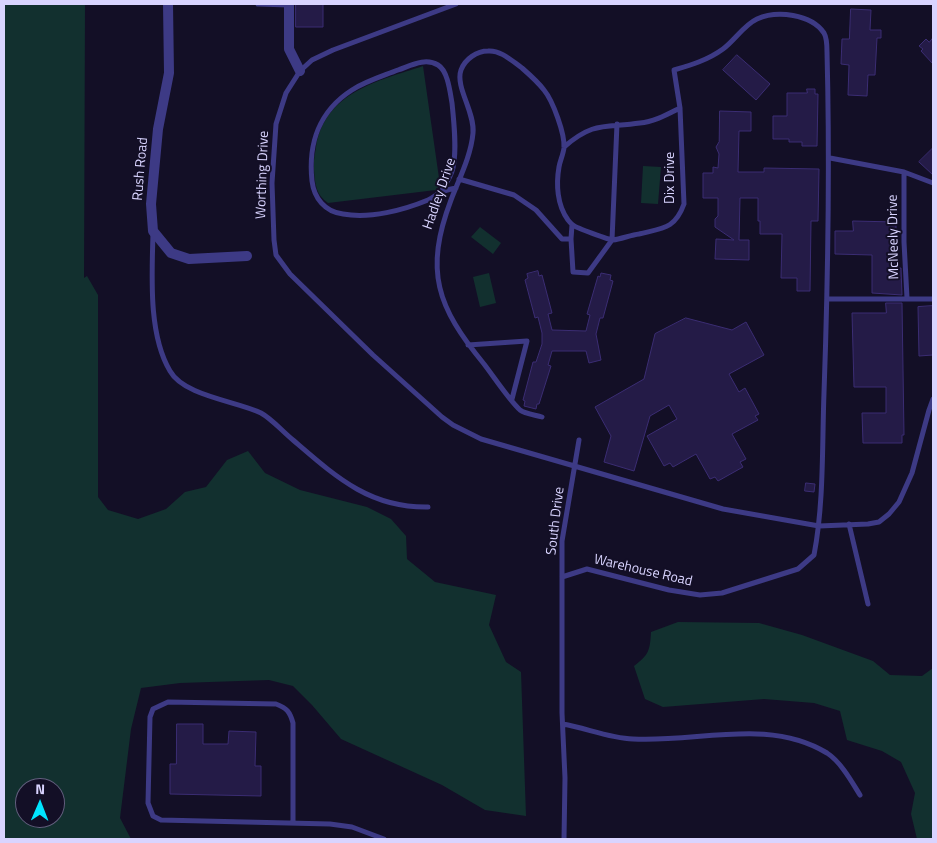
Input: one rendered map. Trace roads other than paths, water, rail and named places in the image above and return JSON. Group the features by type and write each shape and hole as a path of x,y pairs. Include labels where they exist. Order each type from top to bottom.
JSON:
{"street":[{"name":"Rush Road","path":"153,231 151,204 158,129 169,73 168,4"},
{"path":"289,4 289,49 300,71"},
{"path":"153,231 171,253 188,259 247,256"}],"lane":[{"path":"258,4 289,4"},
{"path":"300,71 312,60 333,50 456,4"},
{"name":"Dix Drive","path":"612,240 672,225 680,215 684,204 680,108 674,70 697,64 722,50 749,24 759,18 778,15 800,17 814,23 825,35 830,158"},
{"name":"Hadley Drive","path":"542,417 521,411 468,345 448,311 439,289 437,265 439,238 470,151 473,132 473,120 459,82 460,71 466,62 473,55 485,51 494,51 508,57 528,73 545,92 560,123 564,147"},
{"path":"441,192 450,176 454,157 450,93 444,73 439,66 430,62 420,62 372,80 352,90 336,102 314,136 310,164 313,188 318,201 329,210 343,214 369,214 401,209 430,199 441,192 456,188"},
{"name":"Worthing Drive","path":"300,71 286,93 276,124 272,184 276,255 290,274 374,356 442,417 481,439 575,467"},
{"path":"612,240 572,225 561,208 557,188 559,167 564,147 577,136 598,127 642,123 680,108"},
{"path":"572,225 573,272 588,273 612,240 617,124"},
{"path":"819,526 828,299 830,158 904,172 933,183"},
{"name":"McNeely Drive","path":"828,299 907,298 904,242 904,172"},
{"path":"459,179 514,194 536,210 562,239 571,239"},
{"path":"153,231 154,324 170,372 179,381 192,389 262,414 334,476 357,490 378,499 409,507 428,507"},
{"path":"907,298 933,299"},
{"path":"468,345 527,341 512,399"},
{"path":"575,467 723,509 819,526 879,522 900,502 912,473 933,399"},
{"name":"South Drive","path":"564,839 562,542 579,440"},
{"path":"849,524 868,604"},
{"name":"Warehouse Road","path":"562,578 587,569 700,596 722,593 798,569 814,555 819,526"},
{"path":"293,822 293,723 291,713 284,707 276,704 168,702 153,709 150,717 148,803 153,816 161,820 330,824 352,827 384,839"},
{"path":"562,724 632,739 741,733 778,736 802,742 828,754 849,776 860,795"}]}
